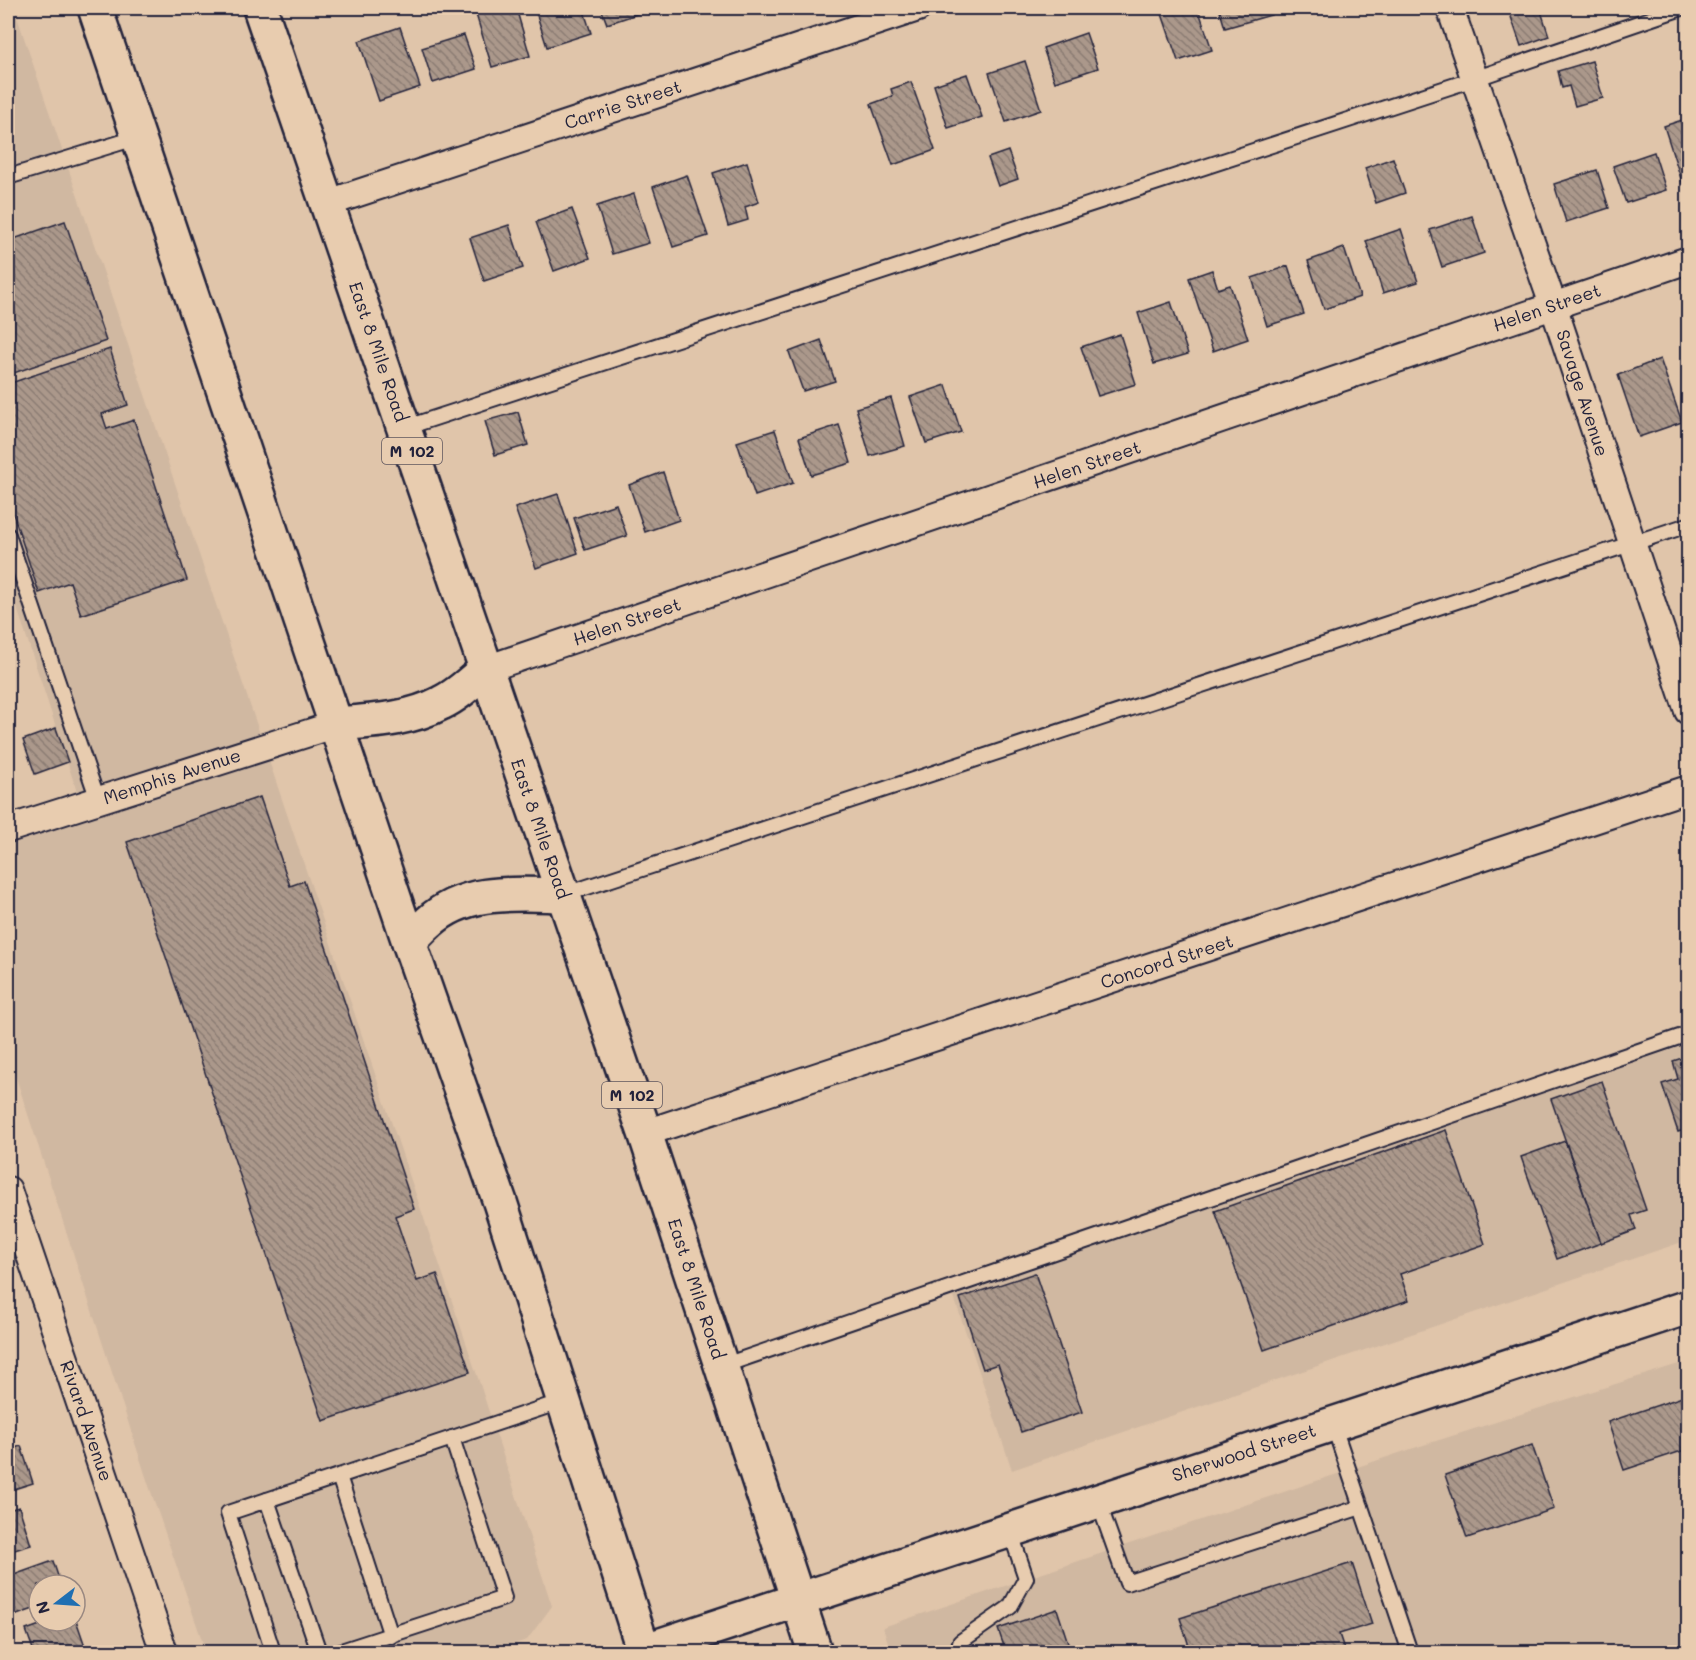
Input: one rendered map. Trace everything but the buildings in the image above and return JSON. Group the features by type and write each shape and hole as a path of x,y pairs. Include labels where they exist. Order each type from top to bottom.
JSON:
{"main road":[{"path":"95,8 409,942 500,1202 642,1652"},
{"name":"East 8 Mile Road","path":"260,8 645,1134 815,1653"},
{"path":"337,724 390,719 441,704 461,691 486,669"},
{"path":"409,942 430,920 470,899 497,894 563,895"},
{"name":"Sherwood Street","path":"642,1652 1689,1307"}],"street":[{"name":"Carrie Street","path":"328,202 918,8"},
{"name":"Savage Avenue","path":"1450,8 1689,711"},
{"name":"Helen Street","path":"486,669 1689,260"},
{"name":"Memphis Avenue","path":"8,829 337,724"},
{"name":"Concord Street","path":"645,1134 1689,789"},
{"name":"Rivard Avenue","path":"8,1191 164,1653"}],"lane":[{"path":"404,428 1682,8"},
{"path":"9,172 139,137"},
{"path":"563,895 1689,525"},
{"path":"8,535 98,800"},
{"path":"722,1366 1689,1034"},
{"path":"273,1653 228,1513 563,1401"},
{"path":"1333,1424 1410,1653"},
{"path":"338,1653 504,1598 452,1438"},
{"path":"339,1476 391,1636"},
{"path":"267,1500 319,1653"},
{"path":"1098,1501 1127,1583 1361,1507"},
{"path":"958,1653 960,1642 1010,1607 1026,1578 1010,1531"}],"shaded area":[{"path":"8,8 14,8 478,1378 552,1606 527,1640 489,1652 206,1652 148,1483 8,1053 8,814 77,792 8,580"},
{"path":"1688,1044 1688,1240 1012,1470 953,1294"},
{"path":"1688,1361 1688,1652 891,1652 883,1627 1411,1449"}]}
